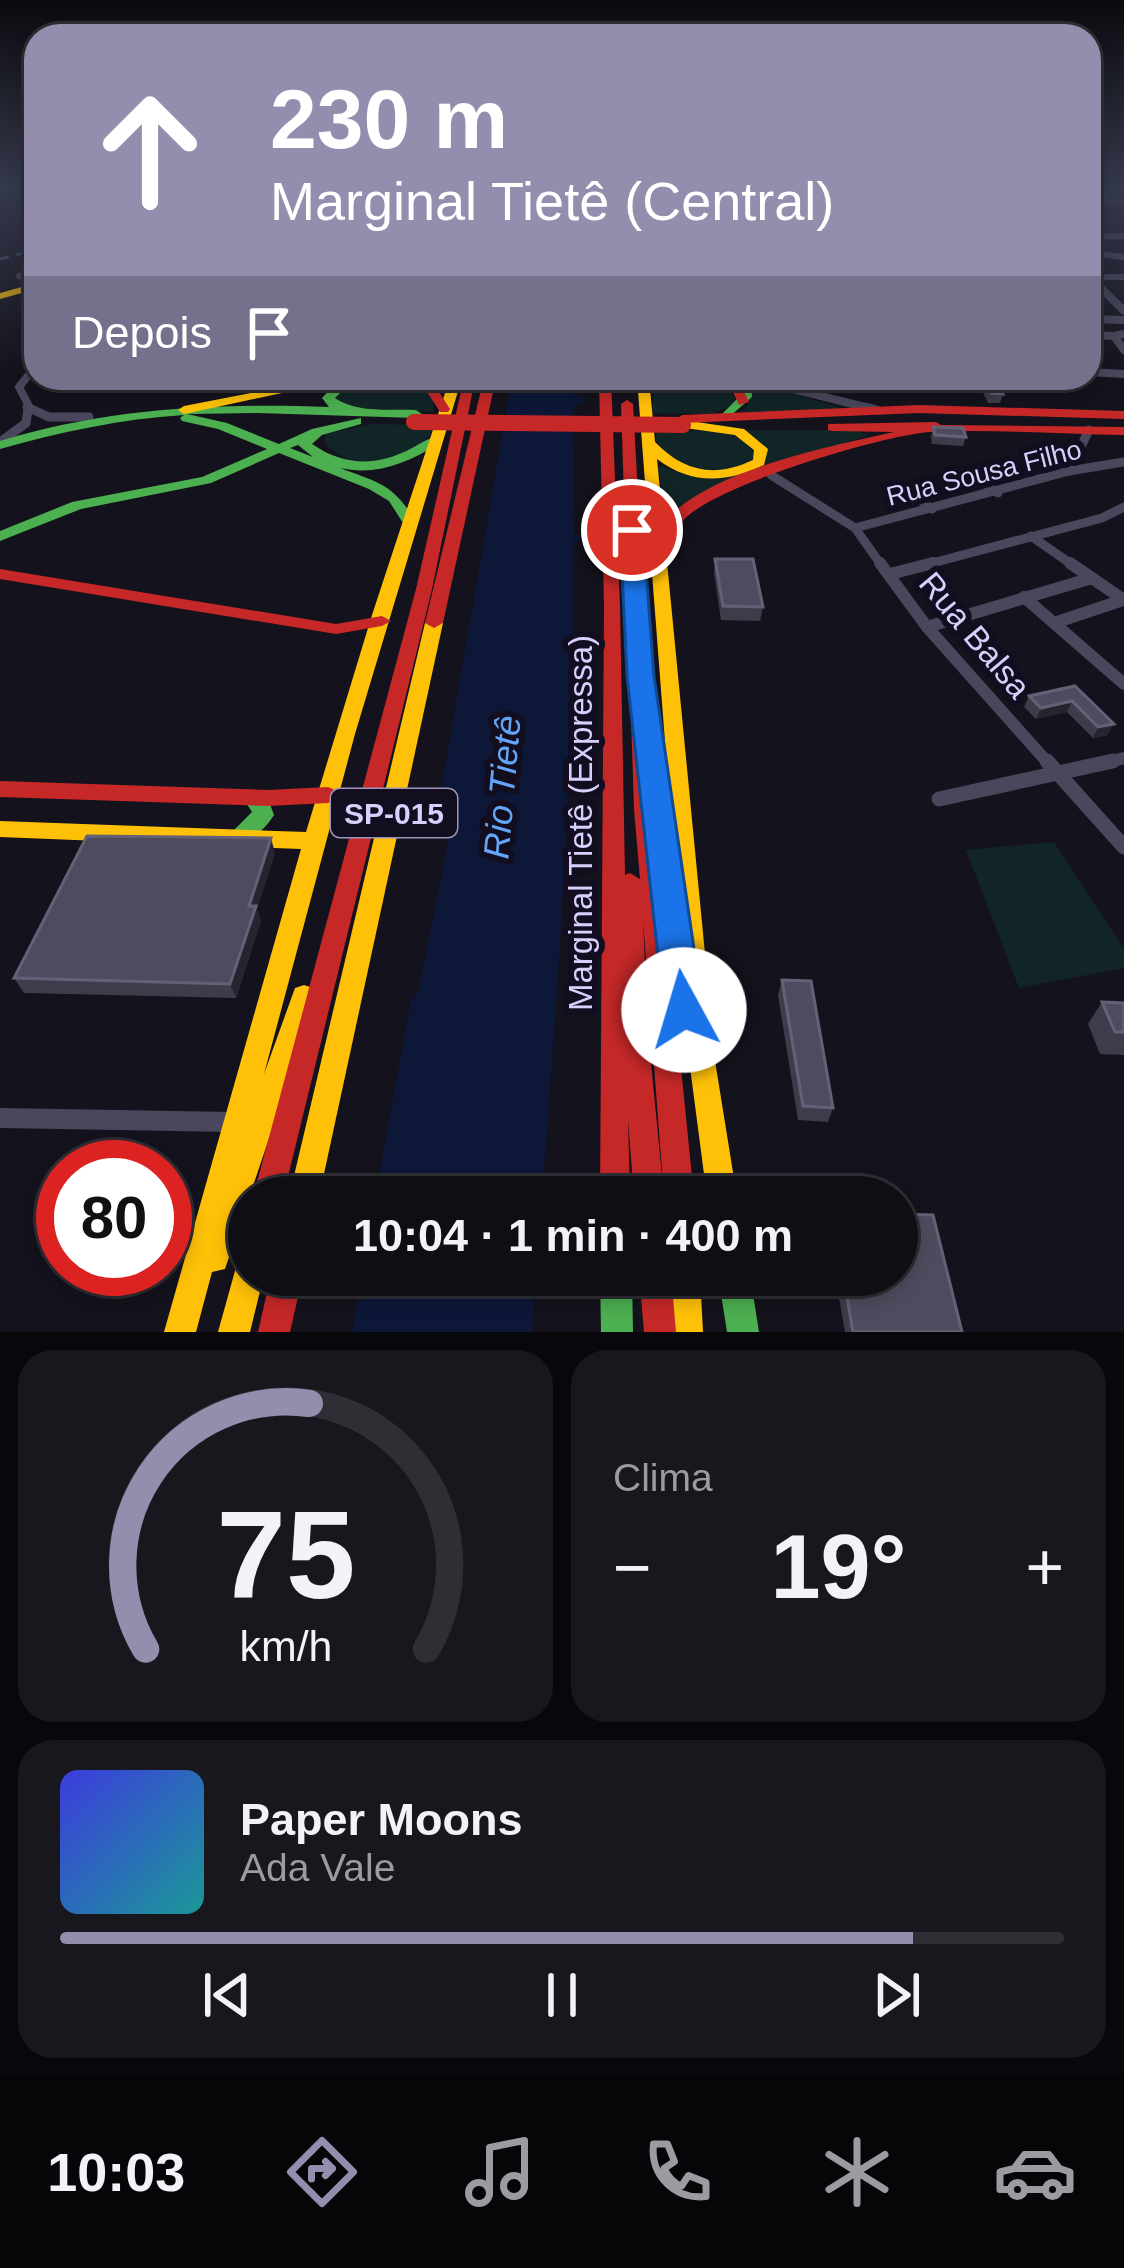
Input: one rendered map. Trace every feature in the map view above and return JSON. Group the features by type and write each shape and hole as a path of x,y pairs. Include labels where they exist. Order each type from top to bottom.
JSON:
{"main road":[{"path":"0,446 94,423 184,414 292,390"},
{"path":"336,390 328,398 334,405 360,417"},
{"path":"434,390 454,415"},
{"path":"273,1176 424,589 455,390"},
{"path":"317,432 304,442 307,450 356,468 402,462 433,441 454,415 464,390"},
{"name":"SP-015","path":"309,1176 487,390"},
{"name":"Marginal Tietê (Expressa)","path":"605,390 615,832 615,1176"},
{"path":"637,390 631,436 645,809 678,1176"},
{"path":"637,390 631,436 658,567 703,1067 719,1176"},
{"path":"738,390 743,402"},
{"path":"690,422 728,414 743,402 746,390"},
{"path":"690,422 878,410 1124,415"},
{"path":"184,414 385,491 400,504 408,520"},
{"path":"0,446 88,417 184,414 1124,431"},
{"path":"2,536 88,500 202,482 275,448 360,417"},
{"path":"631,436 666,466 686,473 726,476 759,462 761,449 747,436 690,422"},
{"path":"658,567 671,524 697,502 890,436 936,427"},
{"path":"183,1321 235,1122 433,441"},
{"path":"0,574 336,629 382,621"},
{"path":"640,676 684,1010 703,1067"},
{"path":"0,789 253,798 328,795"},
{"path":"239,835 253,829 263,815 260,802 253,798"},
{"path":"0,829 315,841"},
{"path":"615,832 629,857 635,1033 647,1176"},
{"path":"183,1321 218,1250 316,961 334,934"},
{"path":"234,1332 243,1296"},
{"path":"274,1332 282,1296"},
{"path":"616,1296 616,1332"},
{"path":"657,1296 660,1332"},
{"path":"686,1296 687,1332"},
{"path":"737,1296 743,1332"}],"street":[{"path":"1101,288 1124,311"},
{"path":"1101,298 1112,298"},
{"path":"0,446 26,424 28,410 19,387 24,381"},
{"path":"797,390 878,410"},
{"path":"28,410 50,417 88,417"},
{"path":"1070,471 1089,430"},
{"name":"Rua Sousa Filho","path":"855,528 1070,471 1124,462"},
{"name":"Rua Balsa","path":"771,475 855,528 927,626 1124,847"},
{"path":"982,483 998,493"},
{"path":"913,495 932,509"},
{"path":"890,574 1124,507"},
{"path":"1031,536 1124,600"},
{"path":"927,626 1092,578"},
{"path":"1024,597 1124,684"},
{"path":"1057,622 1124,600"},
{"path":"939,800 1124,758"},
{"path":"0,1118 235,1122"}],"green space":[{"path":"431,390 434,412 353,408 337,402 335,393"},
{"path":"654,390 730,390 737,402 713,414 652,413"},
{"path":"749,390 780,390 842,408 735,416 748,406"},
{"path":"371,424 431,425 430,436 391,459 363,463 336,453 324,442 326,434"},
{"path":"656,430 738,436 754,445 754,461 718,475 671,464 656,441"},
{"path":"743,430 856,430 869,435 740,481 667,519 658,466 700,478 761,468"},
{"path":"1054,842 1124,949 1124,968 1019,988 966,850"}],"water":[{"name":"Rio Tietê","path":"510,390 575,390 575,397 588,399 573,406 574,534 587,537 573,542 564,870 544,1176 379,1176 411,1000 418,993 449,837 445,831 411,830 412,819 448,816 442,784"},
{"path":"358,1296 535,1296 532,1332 352,1332"}],"building":[{"path":"933,427 963,428 966,437 935,435"},
{"path":"715,559 753,559 763,607 723,606"},
{"path":"1075,686 1114,724 1098,727 1072,701 1041,708 1029,696"},
{"path":"87,836 271,838 249,906 256,906 230,984 14,978"},
{"path":"782,980 811,981 833,1108 803,1106"},
{"path":"1102,1002 1124,1003 1124,1032 1115,1032"},
{"path":"918,1215 933,1215 962,1332 853,1332 847,1296 918,1296"}],"railway":[{"path":"0,259 24,253"}],"traffic: fast":[{"path":"336,390 328,398 334,405 362,413"},
{"path":"728,414 746,397 745,390"},
{"path":"0,445 102,419 154,413 258,409 416,414"},
{"path":"186,418 222,426 374,486 394,498 408,520"},
{"path":"357,421 317,432 304,445 336,463 368,467 401,459 433,441"},
{"path":"0,536 77,505 206,480 317,432"},
{"path":"240,835 263,815 260,802 253,798"},
{"path":"616,1296 617,1332"},
{"path":"737,1296 743,1332"}],"traffic: slow":[{"path":"0,296 24,289"},
{"path":"184,410 285,390"},
{"path":"180,1332 345,734 452,390"},
{"path":"644,390 703,1067 719,1176"},
{"path":"649,443 673,465 700,475 729,474 759,462 761,449 739,432 690,425"},
{"path":"309,1176 434,623"},
{"path":"0,829 315,841"},
{"path":"214,1258 304,996"},
{"path":"234,1332 243,1296"},
{"path":"685,1296 687,1332"}],"traffic: jam":[{"path":"432,390 444,409"},
{"path":"273,1176 424,589 467,390"},
{"path":"434,623 487,390"},
{"path":"605,390 612,606 615,1176"},
{"path":"738,390 743,402"},
{"path":"627,404 645,809 677,1176"},
{"path":"682,419 919,409 1124,415"},
{"path":"414,422 683,425"},
{"path":"663,554 678,517 734,483 803,459 936,426"},
{"path":"833,427 1124,431"},
{"path":"0,574 336,629 382,621"},
{"path":"0,789 268,798 328,795"},
{"path":"661,810 678,960"},
{"path":"630,882 635,1032 647,1176"},
{"path":"274,1332 282,1296"},
{"path":"657,1296 660,1332"}],"route":[{"path":"632,530 640,676 655,760 684,1010"}]}
